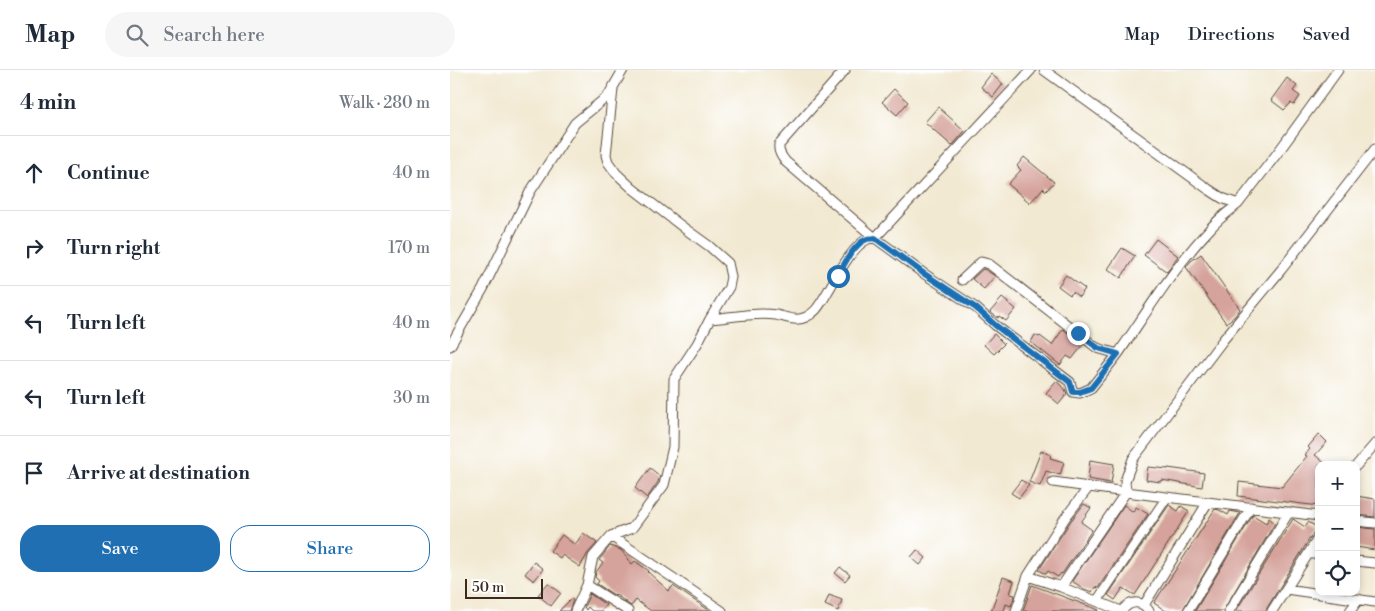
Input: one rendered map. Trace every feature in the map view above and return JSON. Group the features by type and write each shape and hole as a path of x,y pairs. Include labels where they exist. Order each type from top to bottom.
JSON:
{"street":[{"path":"450,346 483,289 530,192 575,123 608,96 623,70"},
{"path":"845,70 779,145 780,154 786,162 875,238 976,308 995,325 1070,382 1073,392 1080,392 1091,388 1118,354 1166,282 1209,229 1238,204 1338,70"},
{"path":"710,318 763,314 795,320 806,318 813,313 854,250 867,240 875,238 1031,70"},
{"path":"1044,70 1208,189 1222,198 1238,204"},
{"path":"575,611 588,584 593,557 611,536 632,528 664,485 673,447 674,379 697,344 729,287 731,277 728,263 709,246 632,188 616,173 608,162 606,155 612,89"},
{"path":"1061,587 1126,492 1125,481 1133,459 1223,340 1281,270 1375,149"},
{"path":"962,280 981,262 989,264 1098,348 1118,354"},
{"path":"1360,461 1375,444"},
{"path":"1053,482 1315,515"},
{"path":"1016,611 1028,576 1065,518 1089,487"},
{"path":"1097,601 1168,497"},
{"path":"1028,576 1122,611 1126,606 1138,602 1147,608 1208,502"},
{"path":"1188,611 1251,508"},
{"path":"1229,611 1289,512"},
{"path":"1360,521 1375,523"},
{"path":"611,536 722,611"},
{"path":"1272,611 1315,543"},
{"path":"1309,553 1315,554"},
{"path":"1360,561 1375,564"},
{"path":"588,584 628,611"},
{"path":"1286,589 1375,602"},
{"path":"1350,611 1358,599"}],"building":[{"path":"991,74 1003,84 993,97 981,87"},
{"path":"1287,78 1297,86 1293,91 1300,96 1294,105 1291,103 1284,110 1271,100"},
{"path":"894,89 908,102 897,115 882,102"},
{"path":"938,107 965,131 952,146 925,122"},
{"path":"1024,157 1054,182 1046,191 1043,188 1030,203 1008,184 1021,170 1017,166"},
{"path":"1156,239 1178,256 1167,272 1144,255"},
{"path":"1122,248 1135,256 1121,278 1108,269"},
{"path":"1201,254 1240,309 1226,323 1186,267"},
{"path":"983,269 995,276 984,289 972,279"},
{"path":"1066,275 1085,289 1079,297 1073,292 1070,295 1058,286"},
{"path":"1002,298 1016,309 1006,321 990,312"},
{"path":"1063,329 1083,345 1072,359 1067,356 1060,365 1031,342 1035,335 1040,336 1052,345"},
{"path":"994,334 1004,344 994,354 984,345"},
{"path":"1056,381 1065,389 1067,394 1059,404 1046,393"},
{"path":"1319,434 1327,442 1315,455 1322,461 1315,461 1315,506 1238,496 1239,482 1282,487 1307,456 1305,455 1310,449 1308,447"},
{"path":"1041,451 1051,455 1050,458 1064,462 1060,475 1046,471 1040,486 1029,482"},
{"path":"1090,460 1114,464 1111,483 1088,479"},
{"path":"1148,467 1204,473 1202,487 1162,480 1161,482 1146,480"},
{"path":"650,468 660,476 647,498 635,488"},
{"path":"1021,480 1029,485 1019,498 1011,493"},
{"path":"1360,497 1375,499 1375,517 1360,515"},
{"path":"1084,504 1091,508 1081,522 1092,530 1062,574 1058,577 1048,571 1046,574 1039,570 1070,522"},
{"path":"1124,505 1133,512 1136,507 1148,514 1098,588 1095,587 1092,592 1084,589 1072,581"},
{"path":"1169,505 1178,511 1181,506 1189,511 1135,595 1123,588 1115,600 1108,595"},
{"path":"1215,509 1228,515 1230,511 1240,513 1182,611 1166,611 1154,603"},
{"path":"1253,515 1266,523 1269,518 1275,523 1223,611 1195,611"},
{"path":"1293,519 1305,527 1308,522 1315,526 1315,530 1265,611 1236,611"},
{"path":"1360,527 1375,529 1375,550 1360,548"},
{"path":"583,533 597,543 588,553 580,567 562,555 560,558 550,551 562,535 575,545"},
{"path":"610,546 621,550 632,564 635,561 649,571 669,591 673,586 710,611 651,611 636,600 631,606 597,584 599,581 595,577 596,572 603,563 599,560"},
{"path":"917,550 926,558 920,565 911,557"},
{"path":"534,562 543,569 534,581 525,574"},
{"path":"840,567 850,575 845,581 835,573"},
{"path":"1003,577 1014,581 1010,594 1015,595 1011,606 1006,604 1004,611 991,611"},
{"path":"548,583 561,593 551,606 538,595"},
{"path":"1032,585 1099,610 1099,611 1023,611"},
{"path":"590,594 606,605 601,611 592,611 588,607 586,610 584,607"},
{"path":"829,595 842,600 838,611 825,605"},
{"path":"571,599 573,600 569,611 559,611"}],"route":[{"path":"838,276 854,250 867,240 875,238 976,308 995,325 1070,382 1073,392 1086,391 1091,388 1118,354 1106,352 1098,348 1078,333"}]}
